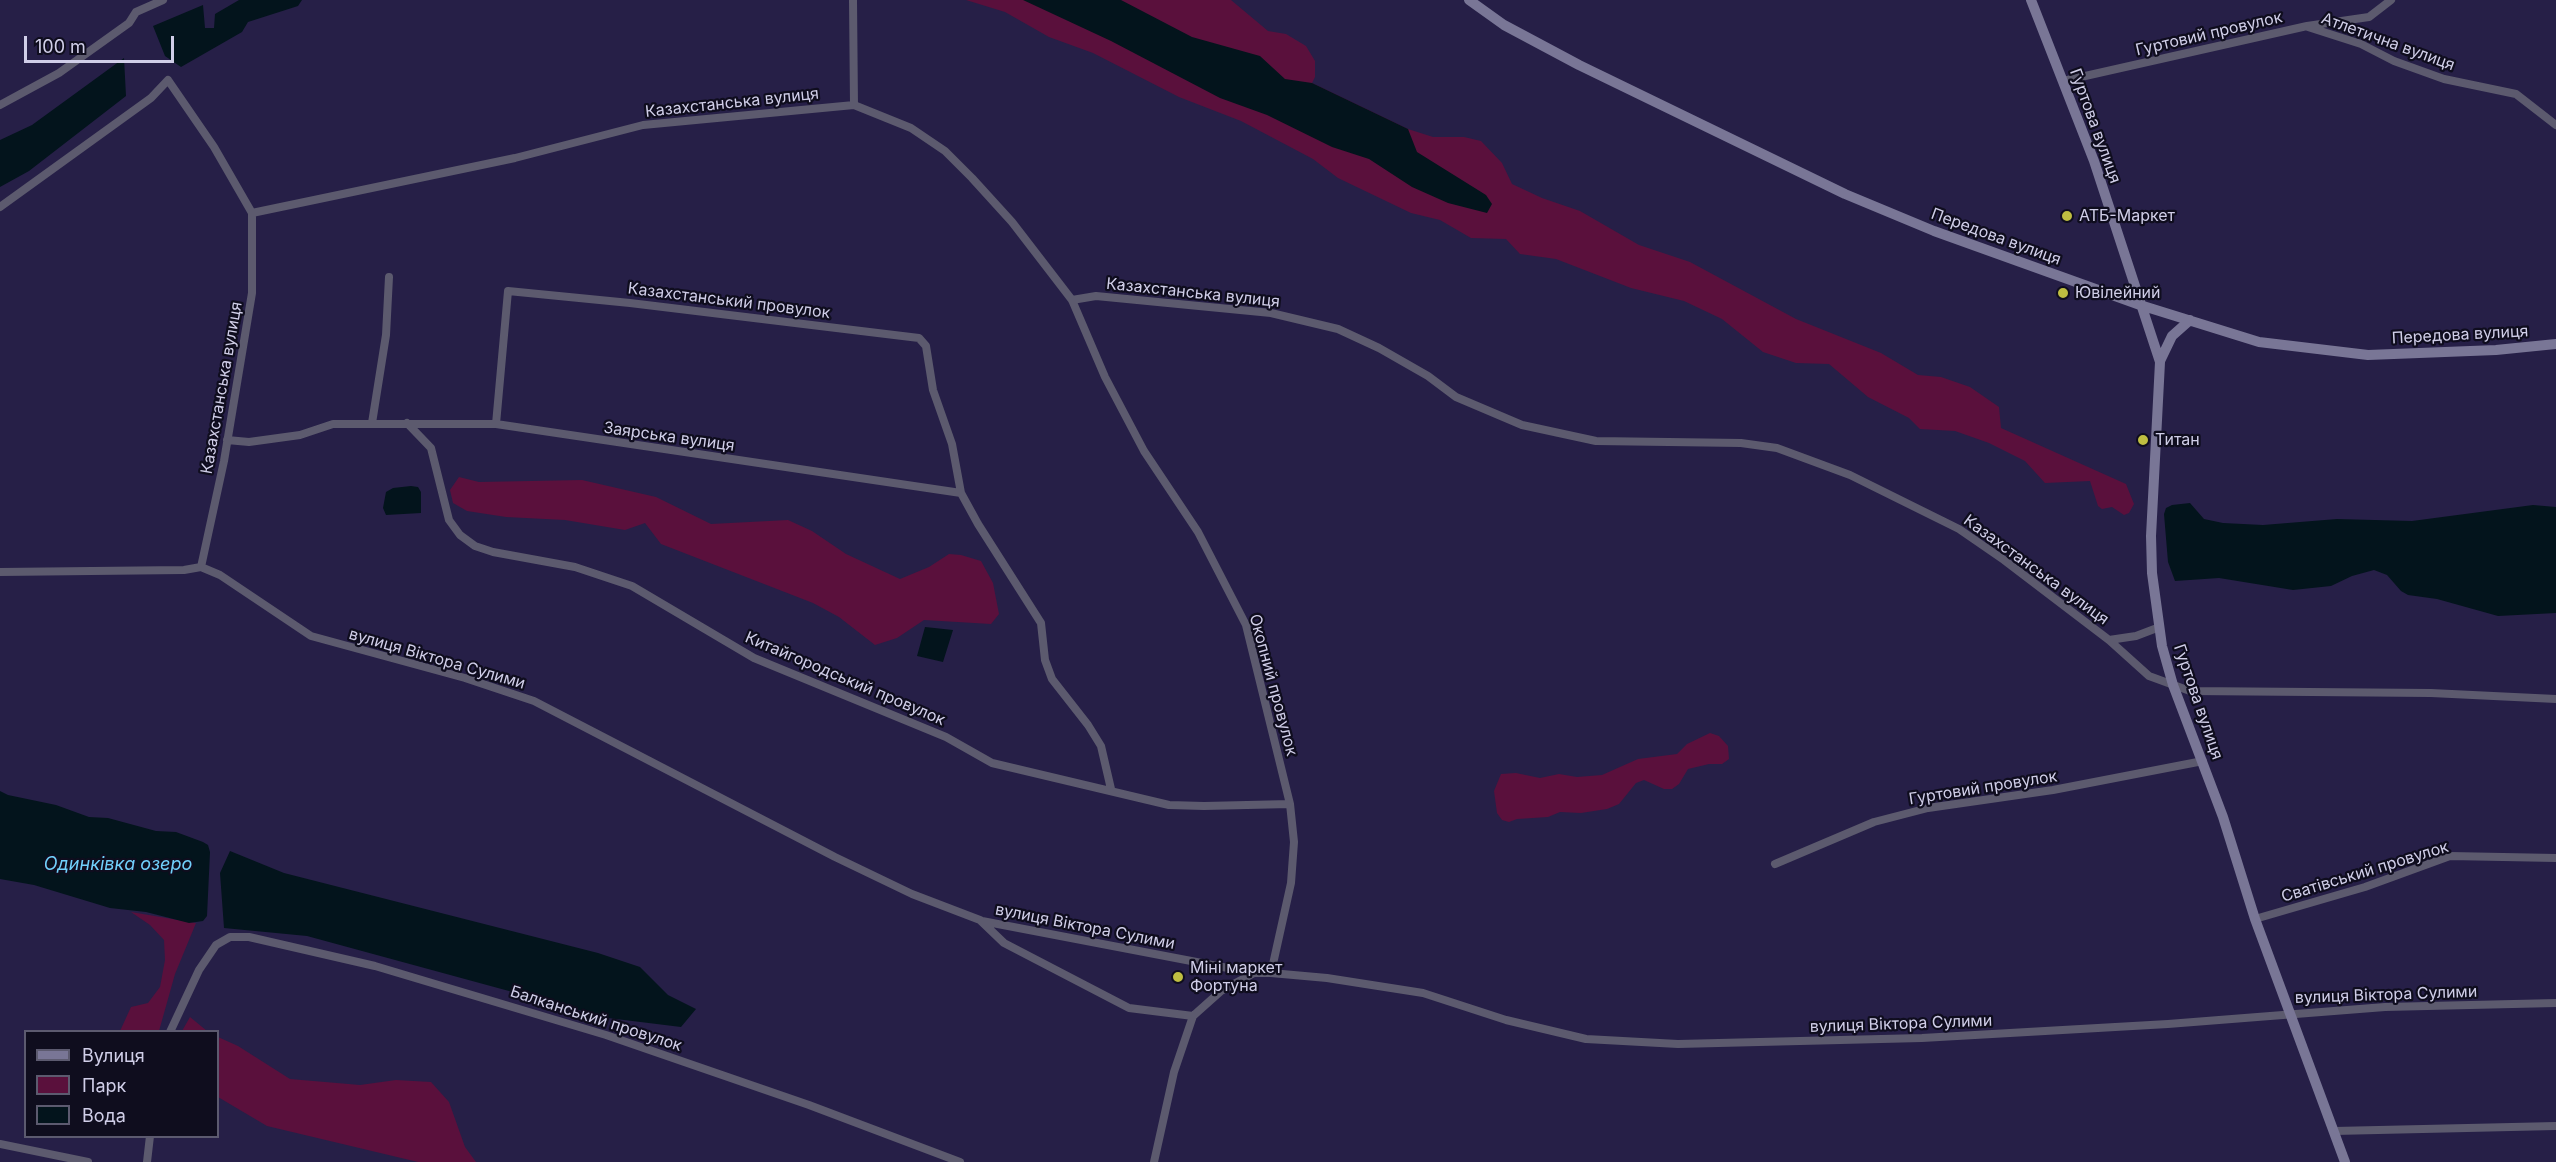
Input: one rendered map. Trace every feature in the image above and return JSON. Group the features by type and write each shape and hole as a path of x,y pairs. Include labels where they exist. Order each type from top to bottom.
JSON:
{"street":[{"path":"0,105 59,73 129,23 136,12 164,0"},
{"path":"853,0 855,105"},
{"name":"Передова вулиця","path":"1469,0 1490,16 1579,65 1845,194 1913,223 2140,305 2280,346 2368,355 2496,350 2556,344"},
{"name":"Гуртова вулиця","path":"2031,0 2094,161 2160,362 2151,536 2157,628 2173,685 2203,761 2255,920 2345,1162"},
{"name":"Гуртовий провулок","path":"2063,81 2307,26 2369,17 2391,0"},
{"name":"Атлетична вулиця","path":"2307,26 2361,44 2394,62 2444,79 2516,94 2556,125"},
{"name":"Казахстанська вулиця","path":"0,207 151,98 168,80 214,147 252,213 252,293 227,440 201,567"},
{"name":"Казахстанська вулиця","path":"252,213 515,158 643,125 855,105 911,128 945,151 1012,222 1072,300 1096,296 1261,312 1338,329 1418,370 1456,397 1522,425 1543,430 1596,441 1741,442 1777,448 1850,475 1959,530 2004,560 2109,640 2149,676 2190,691 2431,693 2556,699"},
{"path":"372,423 386,335 390,277"},
{"name":"Казахстанський провулок","path":"496,424 508,291 630,303 919,338 926,346 933,390 952,444 961,493"},
{"name":"Окопний провулок","path":"1072,300 1106,377 1144,451 1198,532 1246,625 1290,804 1294,842 1292,883 1271,973"},
{"path":"2160,362 2172,336 2190,320"},
{"name":"Китайгородський провулок","path":"406,423 430,448 436,462 449,520 460,535 475,546 601,574 632,586 754,658 946,737 992,763 1111,789 1169,805 1204,807 1290,804"},
{"name":"Заярська вулиця","path":"227,440 249,442 300,435 333,424 496,424 961,493"},
{"path":"961,493 978,524 1041,622 1045,640 1045,660 1052,679 1088,725 1101,746 1111,789"},
{"path":"0,572 184,570 201,567"},
{"name":"вулиця Віктора Сулими","path":"201,567 220,575 311,636 465,678 534,701 834,857 912,894 980,920 1254,973 1327,978 1423,993 1506,1020 1586,1039 1678,1044 1922,1038 2168,1024 2385,1007 2556,1003"},
{"path":"2109,640 2136,636 2157,628"},
{"name":"Гуртовий провулок","path":"1775,864 1874,822 1928,808 2042,792 2203,761"},
{"name":"Сватівський провулок","path":"2255,920 2365,887 2450,856 2556,858"},
{"name":"вулиця Віктора Сулими","path":"980,920 1004,943 1116,1004 1129,1008 1193,1016 1221,991 1254,973"},
{"name":"Балканський провулок","path":"171,1030 199,969 216,945 230,937 249,937 410,976 606,1035 809,1105 960,1162"},
{"path":"1154,1162 1174,1072 1193,1016"},
{"path":"2334,1131 2556,1126"},
{"path":"147,1162 150,1138"},
{"path":"0,1144 88,1162"}],"green space":[{"path":"966,0 1231,0 1268,31 1286,34 1306,46 1315,61 1315,77 1312,83 1408,129 1433,137 1464,137 1481,141 1502,163 1512,184 1542,198 1580,211 1639,245 1690,262 1796,319 1881,353 1918,375 1941,377 1970,387 1999,407 2001,428 2126,484 2134,504 2129,513 2124,515 2112,507 2102,509 2098,506 2090,481 2045,483 2025,461 1989,443 1955,431 1920,429 1909,418 1868,397 1829,364 1796,363 1763,352 1722,319 1684,301 1631,288 1556,259 1520,254 1506,239 1471,238 1440,220 1411,213 1338,178 1313,159 1241,121 1179,97 1093,53 1049,37 1005,12"},
{"path":"459,477 479,482 582,480 656,497 711,524 788,520 812,531 846,554 900,579 929,567 949,554 961,555 981,561 993,583 999,614 991,624 924,620 897,638 875,645 839,617 813,603 661,544 645,523 625,530 565,520 506,517 467,511 453,503 450,490"},
{"path":"1710,733 1719,736 1728,746 1729,759 1722,764 1709,764 1688,769 1679,784 1672,789 1664,789 1644,780 1636,783 1619,804 1607,809 1581,813 1560,812 1548,817 1517,819 1509,822 1502,820 1497,813 1494,791 1501,774 1516,773 1540,778 1559,774 1577,777 1602,775 1638,759 1677,754 1687,744"},
{"path":"131,912 196,923 175,974 159,1030 120,1030 131,1007 148,1003 160,987 165,960 164,940 150,925"},
{"path":"190,1017 206,1030 183,1030"},
{"path":"219,1037 238,1046 290,1079 360,1085 396,1080 431,1082 449,1102 465,1147 476,1162 418,1162 267,1126 219,1098"}],"water":[{"path":"239,0 302,0 298,6 248,22 242,32 181,67 165,56 153,26 203,5 205,28 214,28 215,14"},
{"path":"1023,0 1121,0 1192,37 1260,56 1285,79 1312,83 1408,129 1417,152 1486,195 1492,204 1487,213 1448,203 1412,187 1369,159 1332,147 1267,115 1220,98 1111,41"},
{"path":"124,58 126,96 29,171 0,187 0,140 32,125"},
{"path":"418,487 421,492 421,513 386,515 383,508 386,492 393,488"},
{"path":"2190,503 2204,519 2223,523 2263,525 2337,519 2412,521 2533,505 2556,507 2556,613 2498,616 2437,599 2408,595 2401,591 2387,575 2374,570 2352,576 2331,586 2293,590 2219,578 2175,581 2168,562 2164,514 2166,508 2172,505"},
{"path":"925,627 953,630 943,662 917,656"},
{"name":"Одинківка озеро","path":"0,791 8,795 56,805 89,817 108,818 156,831 176,832 208,845 210,852 207,916 203,921 189,923 146,912 110,908 34,885 0,879"},
{"path":"230,851 284,873 598,953 640,967 668,995 696,1009 681,1027 608,1018 307,936 224,928 220,873"}],"place":[{"name":"АТБ-Маркет","path":"2067,216"},
{"name":"Ювілейний","path":"2063,293"},
{"name":"Титан","path":"2143,440"},
{"name":"Міні маркет Фортуна","path":"1178,977"}]}
